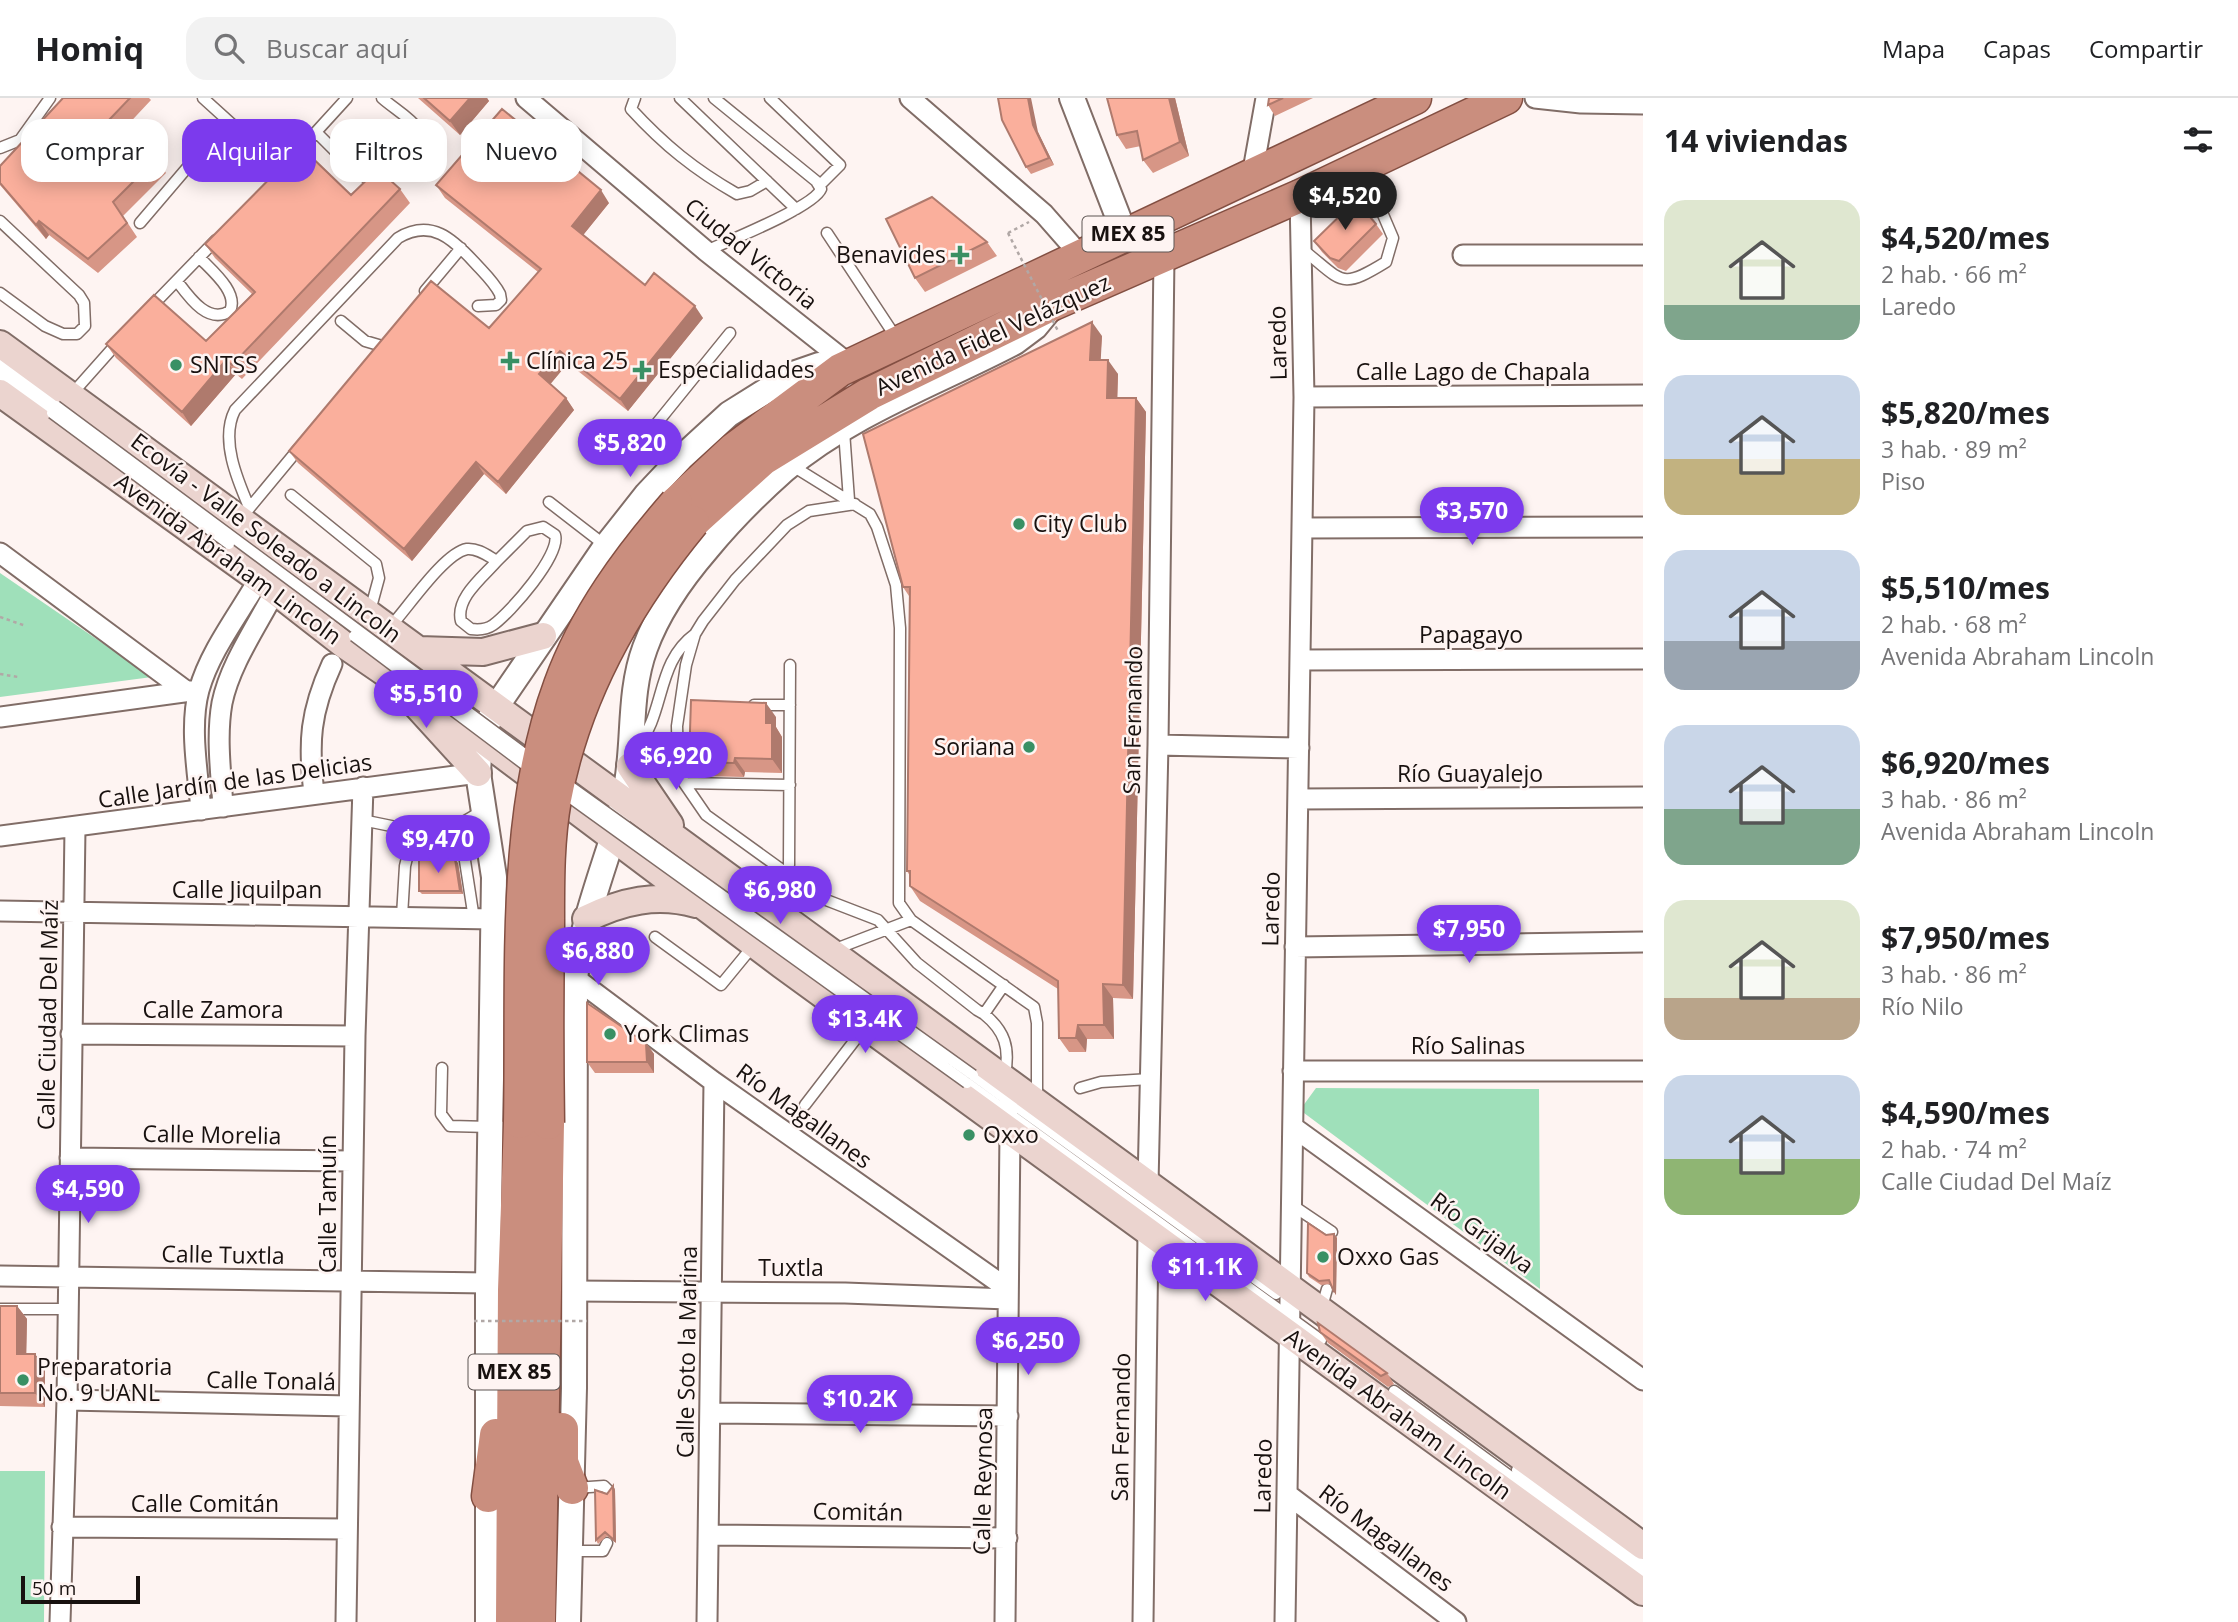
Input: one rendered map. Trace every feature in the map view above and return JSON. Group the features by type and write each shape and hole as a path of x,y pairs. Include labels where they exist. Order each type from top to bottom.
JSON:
{"highway":[{"name":"Avenida Fidel Velázquez","path":"685,512 734,449 845,368 1415,98"},
{"name":"Avenida Fidel Velázquez","path":"685,512 790,440 911,373 1056,318 1164,256 1300,196 1506,98"},
{"name":"MEX 85","path":"512,1622 501,1287 560,774 574,728 606,653 685,512"},
{"name":"MEX 85","path":"520,1124 547,1328 540,1622"},
{"path":"488,1496 496,1438 501,1287"},
{"path":"547,1328 559,1357 562,1462 572,1488"}],"main road":[{"path":"0,344 60,405 245,514 379,622 1147,1184 1305,1311 1643,1546"},
{"name":"Avenida Abraham Lincoln","path":"0,393 398,683 480,738 782,965 1148,1233 1305,1311 1643,1592"},
{"path":"419,650 483,652 543,636"},
{"path":"398,683 449,744 478,773"},
{"path":"630,760 682,844"},
{"path":"586,919 606,909 646,899 679,900 706,907"},
{"path":"754,944 774,935 776,913"},
{"path":"782,965 797,943 822,947"}],"street":[{"name":"Ciudad Victoria","path":"526,98 845,368"},
{"path":"910,98 1044,214 1081,256"},
{"path":"1072,98 1125,235"},
{"path":"1252,176 1266,98"},
{"path":"1535,98 1581,103 1643,104"},
{"name":"Laredo","path":"1285,1622 1287,1494 1305,1311 1292,1204 1304,397 1300,196"},
{"path":"1463,255 1643,255"},
{"name":"San Fernando","path":"1147,1184 1158,745 1164,256"},
{"path":"568,1622 572,1488 575,978 586,919 623,800 630,760 637,672 656,623 678,586 711,544 791,465 844,429 1016,342 1035,327 1056,318"},
{"path":"520,1124 484,919 494,877 478,773 480,738 496,707 606,545 647,494 681,458 729,414 793,374 819,365 845,368"},
{"name":"Calle Lago de Chapala","path":"1304,397 1643,395"},
{"path":"1302,528 1643,527"},
{"path":"0,553 192,691"},
{"path":"201,810 192,691 219,649 267,585"},
{"path":"223,807 220,735 223,701 267,585"},
{"path":"219,649 238,661"},
{"name":"Papagayo","path":"1300,660 1643,659"},
{"path":"314,794 310,749 313,716 332,664"},
{"path":"0,717 192,691"},
{"path":"196,734 220,735"},
{"path":"1158,745 1298,748"},
{"name":"Calle Jardín de las Delicias","path":"0,836 478,773"},
{"name":"Calle Tamuín","path":"346,1622 355,1036 363,787"},
{"name":"Río Guayalejo","path":"1298,799 1643,797"},
{"name":"Calle Ciudad Del Maíz","path":"60,1622 67,1400 75,828"},
{"name":"Calle Jiquilpan","path":"0,911 484,919"},
{"path":"1294,947 1643,942"},
{"name":"Río Magallanes","path":"575,978 1008,1294"},
{"name":"Calle Zamora","path":"71,1034 355,1036"},
{"name":"Río Salinas","path":"1293,1071 1643,1070"},
{"name":"Calle Soto la Marina","path":"707,1622 712,1413 714,1082"},
{"name":"Río Grijalva","path":"1293,1126 1643,1380"},
{"name":"Calle Reynosa","path":"1005,1622 1010,1130"},
{"name":"Calle Morelia","path":"70,1158 353,1161"},
{"name":"San Fernando","path":"1143,1622 1148,1233"},
{"name":"Calle Tuxtla","path":"0,1276 352,1281 501,1287"},
{"name":"Tuxtla","path":"574,1291 1008,1294"},
{"name":"Calle Tonalá","path":"67,1400 349,1406"},
{"path":"712,1413 1008,1416"},
{"name":"Río Magallanes","path":"1287,1494 1455,1622"},
{"path":"488,1496 488,1622"},
{"name":"Calle Comitán","path":"62,1527 347,1529"},
{"name":"Comitán","path":"709,1535 1007,1538"}],"lane":[{"path":"0,148 20,140 50,98"},
{"path":"203,98 225,119"},
{"path":"347,98 316,132 353,169 370,180 398,172 419,151 421,133 382,98"},
{"path":"635,98 631,109 666,147 718,183 737,194 750,191 767,181"},
{"path":"680,98 796,209"},
{"path":"715,98 820,185"},
{"path":"706,251 796,209 818,195 820,185 840,165 770,98"},
{"path":"1301,248 1342,280 1357,279 1386,262 1393,238 1363,166"},
{"path":"140,223 182,174"},
{"path":"0,221 79,295 84,303 85,326 77,334 54,331 0,293"},
{"path":"141,317 227,228"},
{"path":"245,514 228,437 229,422 235,410 398,238 412,231 430,229 443,234 461,248 502,297 499,303 492,306 478,306"},
{"path":"827,233 899,343"},
{"path":"414,305 461,248"},
{"path":"177,281 210,314 221,316 230,311 232,302 227,289 199,257"},
{"path":"341,321 365,341 382,345"},
{"path":"681,458 649,433 730,333"},
{"path":"373,356 390,335"},
{"path":"0,375 60,405 124,337"},
{"name":"Ecovía - Valle Soleado a Lincoln","path":"0,363 60,405 516,748 970,1079 1305,1311 1321,1340"},
{"path":"844,429 852,502"},
{"path":"245,514 304,442"},
{"path":"791,465 870,514 877,527 898,599 901,787 897,892 899,903 911,920 1029,1001 1036,1013 1037,1103"},
{"path":"291,495 376,564 379,578 379,622"},
{"path":"549,502 606,545"},
{"path":"852,502 809,511 787,525 734,580 695,634 686,665 680,704 677,746 684,783 706,814 795,882 837,905 870,915 938,982 984,1013 999,1029 1007,1045 1004,1079"},
{"path":"543,527 555,535 555,550 504,615 487,628 471,629 461,621 460,610 468,594 497,561 533,528 543,527"},
{"path":"379,622 453,555 469,549 497,561"},
{"path":"630,760 647,730 670,661 683,642 695,634"},
{"path":"789,865 790,665"},
{"path":"680,704 694,705"},
{"path":"735,705 790,705"},
{"path":"684,783 790,785"},
{"path":"402,916 408,854 482,810"},
{"path":"362,820 401,828 426,841"},
{"path":"459,822 484,919"},
{"path":"822,947 888,931 911,920"},
{"path":"655,937 720,985 754,944"},
{"path":"984,1013 1004,985"},
{"path":"805,1105 866,1026"},
{"path":"442,1068 441,1114 450,1126 520,1124"},
{"path":"1080,1088 1101,1082 1150,1079"},
{"path":"1292,1204 1332,1232"},
{"path":"0,1309 67,1309"},
{"path":"1643,1564 1397,1387 1643,1574"},
{"path":"572,1488 604,1486 608,1490"},
{"path":"570,1551 603,1551 607,1543"}],"path":[{"path":"1044,214 1008,233 1056,318"},
{"path":"0,617 26,625"},
{"path":"0,674 18,677"},
{"path":"474,1321 587,1321"}],"green space":[{"path":"0,573 152,677 0,697"},
{"path":"1316,1088 1539,1089 1540,1289 1300,1110"},
{"path":"0,1471 45,1471 44,1622 0,1622"}],"building":[{"path":"63,98 130,98 110,119 44,119"},
{"path":"424,98 470,98 450,121"},
{"path":"998,98 1028,98 1033,125 1049,158 1026,167 1002,120"},
{"path":"1107,98 1169,98 1180,142 1143,160 1137,131 1117,135"},
{"path":"1269,98 1283,98 1268,105"},
{"path":"502,109 514,119 493,119"},
{"path":"21,143 21,182 133,182 113,202 127,223 88,259 39,221 36,225 0,183 0,166"},
{"path":"461,156 461,182 582,182 582,174 601,190 572,226 645,285 654,273 695,306 620,399 560,351 539,374 566,398 498,482 476,462 404,549 289,451 431,281 489,328 541,269 436,185 439,182 447,182 447,172"},
{"path":"316,161 330,175 330,182 337,182 351,195 364,182 392,182 400,189 232,365 226,360 182,412 106,344 154,295 206,341 255,292 205,244 266,182 316,182"},
{"path":"932,197 987,242 915,278 886,219"},
{"path":"1356,200 1376,224 1339,261 1330,258 1314,241"},
{"path":"1092,322 1090,360 1108,360 1107,398 1136,398 1123,985 1103,984 1104,1025 1078,1025 1076,1038 1059,1038 1058,981 910,886 910,871 907,871 910,587 903,587 863,434"},
{"path":"691,700 766,703 766,723 772,723 772,759 735,758 734,763 689,762"},
{"path":"419,859 455,859 460,891 419,891"},
{"name":"York Climas","path":"587,1003 646,1043 647,1062 587,1062"},
{"name":"Oxxo Gas","path":"1308,1223 1326,1235 1334,1234 1334,1292 1329,1280 1319,1281 1307,1273"},
{"path":"0,1306 17,1306 17,1354 35,1354 35,1393 0,1393"},
{"path":"1318,1323 1387,1373 1381,1376 1320,1332"},
{"path":"613,1486 614,1540 605,1532 596,1540 595,1490 607,1494"}],"place":[{"name":"Benavides","path":"960,255"},
{"name":"Clínica 25","path":"510,361"},
{"name":"SNTSS","path":"176,365"},
{"name":"Especialidades","path":"642,370"},
{"name":"City Club","path":"1019,524"},
{"name":"Soriana","path":"1029,747"},
{"name":"York Climas","path":"610,1034"},
{"name":"Oxxo","path":"969,1135"},
{"name":"Oxxo Gas","path":"1323,1257"},
{"name":"Preparatoria No. 9 UANL","path":"23,1380"}]}
